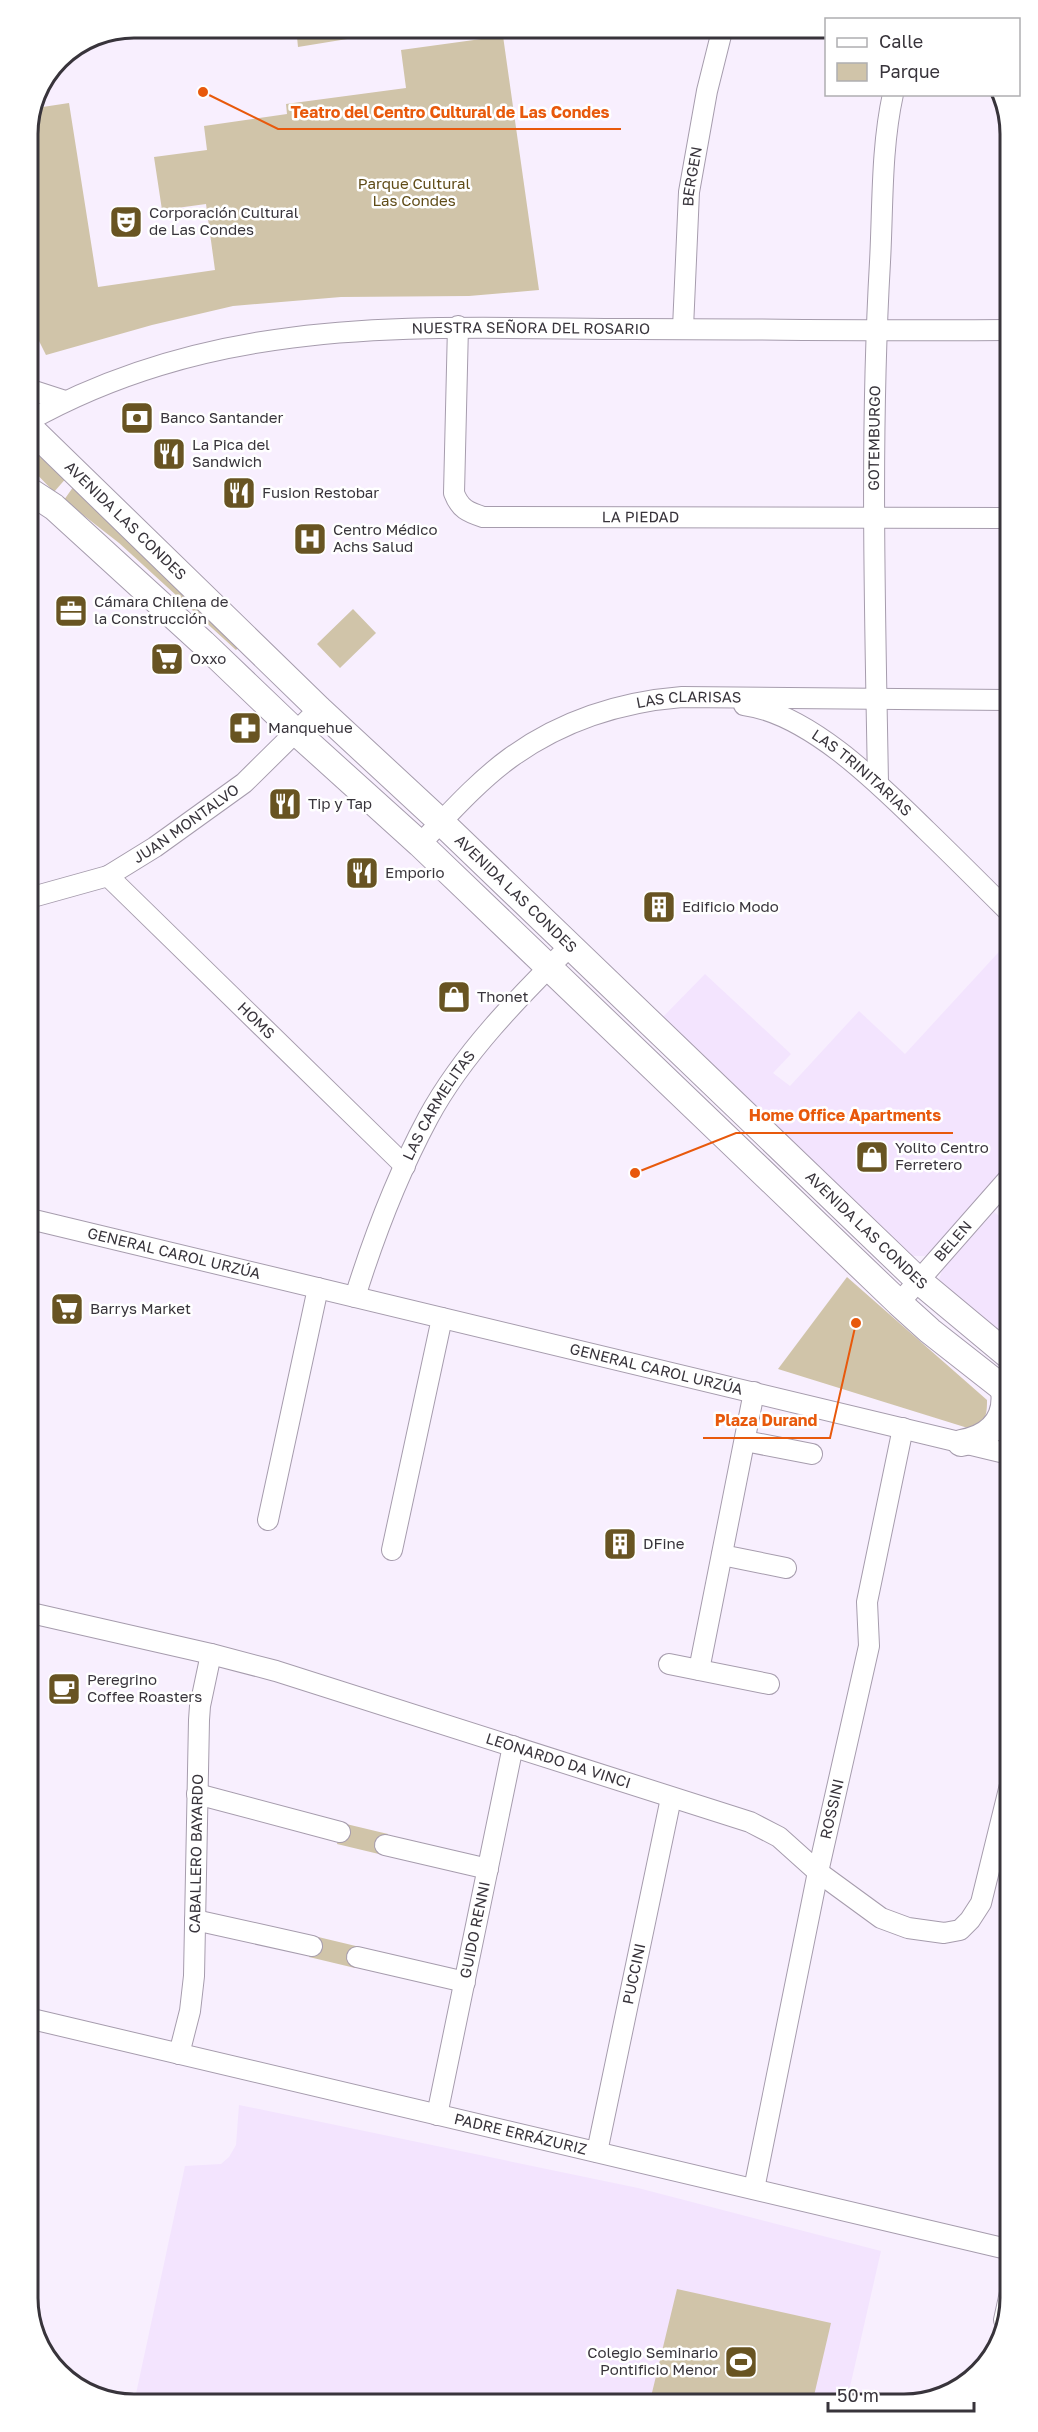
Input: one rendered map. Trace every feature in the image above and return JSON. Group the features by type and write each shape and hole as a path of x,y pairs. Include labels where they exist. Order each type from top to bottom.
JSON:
{"main road":[{"name":"AVENIDA LAS CONDES","path":"38,436 319,709 441,822 919,1281 1000,1348"},
{"name":"AVENIDA LAS CONDES","path":"38,496 54,507 420,844 899,1303 1000,1387"},
{"path":"961,1443 980,1438 998,1424 1000,1419"}],"street":[{"name":"BERGEN","path":"683,328 689,192 707,91 720,38"},
{"name":"GOTEMBURGO","path":"878,783 874,518 877,331 885,147 893,96"},
{"name":"NUESTRA SEÑORA DEL ROSARIO","path":"38,416 65,401 153,367 250,343 327,332 458,326 877,331 1000,330"},
{"name":"LA PIEDAD","path":"458,326 454,493 459,505 468,512 483,517 1000,518"},
{"path":"38,392 65,401"},
{"name":"LAS CLARISAS","path":"420,844 509,758 550,732 582,719 643,700 682,697 1000,700"},
{"name":"LAS TRINITARIAS","path":"682,697 755,707 787,720 838,751 878,783 1000,901"},
{"name":"JUAN MONTALVO","path":"38,895 108,876 155,847 244,783 319,709"},
{"name":"HOMS","path":"108,876 405,1166"},
{"name":"LAS CARMELITAS","path":"355,1297 405,1166 429,1117 464,1064 511,1006 570,945"},
{"name":"BELEN","path":"899,1303 1000,1188"},
{"name":"GENERAL CAROL URZÚA","path":"38,1221 1000,1452"},
{"path":"268,1520 318,1288"},
{"path":"392,1550 442,1318"},
{"path":"699,1670 754,1392"},
{"name":"ROSSINI","path":"754,2189 818,1872 869,1646 867,1602 903,1428"},
{"path":"745,1441 812,1454"},
{"path":"722,1555 786,1568"},
{"name":"LEONARDO DA VINCI","path":"38,1615 276,1671 760,1826 778,1837 818,1872 880,1918 908,1928 944,1933 960,1930 981,1903 1000,1861"},
{"name":"CABALLERO BAYARDO","path":"179,2054 192,1993 200,1706 212,1654"},
{"path":"669,1664 769,1684"},
{"name":"GUIDO RENNI","path":"437,2115 513,1746"},
{"path":"197,1794 340,1832"},
{"name":"PUCCINI","path":"597,2152 671,1798"},
{"path":"385,1845 488,1869"},
{"path":"195,1920 312,1947"},
{"path":"357,1957 465,1982"},
{"name":"PADRE ERRÁZURIZ","path":"38,2020 1000,2247"}],"shaded area":[{"path":"1000,951 1000,1173 925,1256 912,1256 661,1019 705,974 791,1054 773,1073 790,1086 859,1011 905,1054"},
{"path":"994,1212 1000,1217 1000,1331 941,1284 939,1280 942,1270"},
{"name":"Colegio Seminario Pontificio Menor","path":"239,2105 638,2188 881,2251 848,2394 136,2394 185,2166 221,2164 229,2157 236,2145"}],"green space":[{"path":"297,38 353,38 298,47"},
{"name":"Parque Cultural Las Condes","path":"503,38 539,290 469,296 341,297 233,306 152,325 46,355 38,339 38,128 42,107 69,103 98,287 215,270 206,204 162,210 154,157 207,150 204,126 287,114 286,104 406,88 401,50"},
{"path":"38,448 68,476 54,492 38,475"},
{"path":"76,483 239,647 236,650 119,543 64,500"},
{"path":"353,609 376,633 340,668 317,644"},
{"path":"847,1277 987,1400 986,1414 980,1424 971,1429 778,1369"},
{"path":"342,1823 388,1834 383,1855 337,1844"},
{"path":"314,1936 360,1947 355,1968 309,1957"},
{"name":"Colegio Seminario Pontificio Menor","path":"677,2289 831,2323 814,2394 652,2394"}],"place":[{"name":"Teatro del Centro Cultural de Las Condes","path":"203,92"},
{"name":"Corporación Cultural de Las Condes","path":"126,222"},
{"name":"Banco Santander","path":"137,418"},
{"name":"La Pica del Sandwich","path":"169,454"},
{"name":"Fusion Restobar","path":"239,493"},
{"name":"Centro Médico Achs Salud","path":"310,539"},
{"name":"Cámara Chilena de la Construcción","path":"71,611"},
{"name":"Oxxo","path":"167,659"},
{"name":"Manquehue","path":"245,728"},
{"name":"Tip y Tap","path":"285,804"},
{"name":"Emporio","path":"362,873"},
{"name":"Edificio Modo","path":"659,907"},
{"name":"Thonet","path":"454,997"},
{"name":"Yolito Centro Ferretero","path":"872,1157"},
{"name":"Home Office Apartments","path":"635,1173"},
{"name":"Barrys Market","path":"67,1309"},
{"name":"Plaza Durand","path":"856,1323"},
{"name":"DFine","path":"620,1544"},
{"name":"Peregrino Coffee Roasters","path":"64,1689"},
{"name":"Colegio Seminario Pontificio Menor","path":"741,2362"}]}
